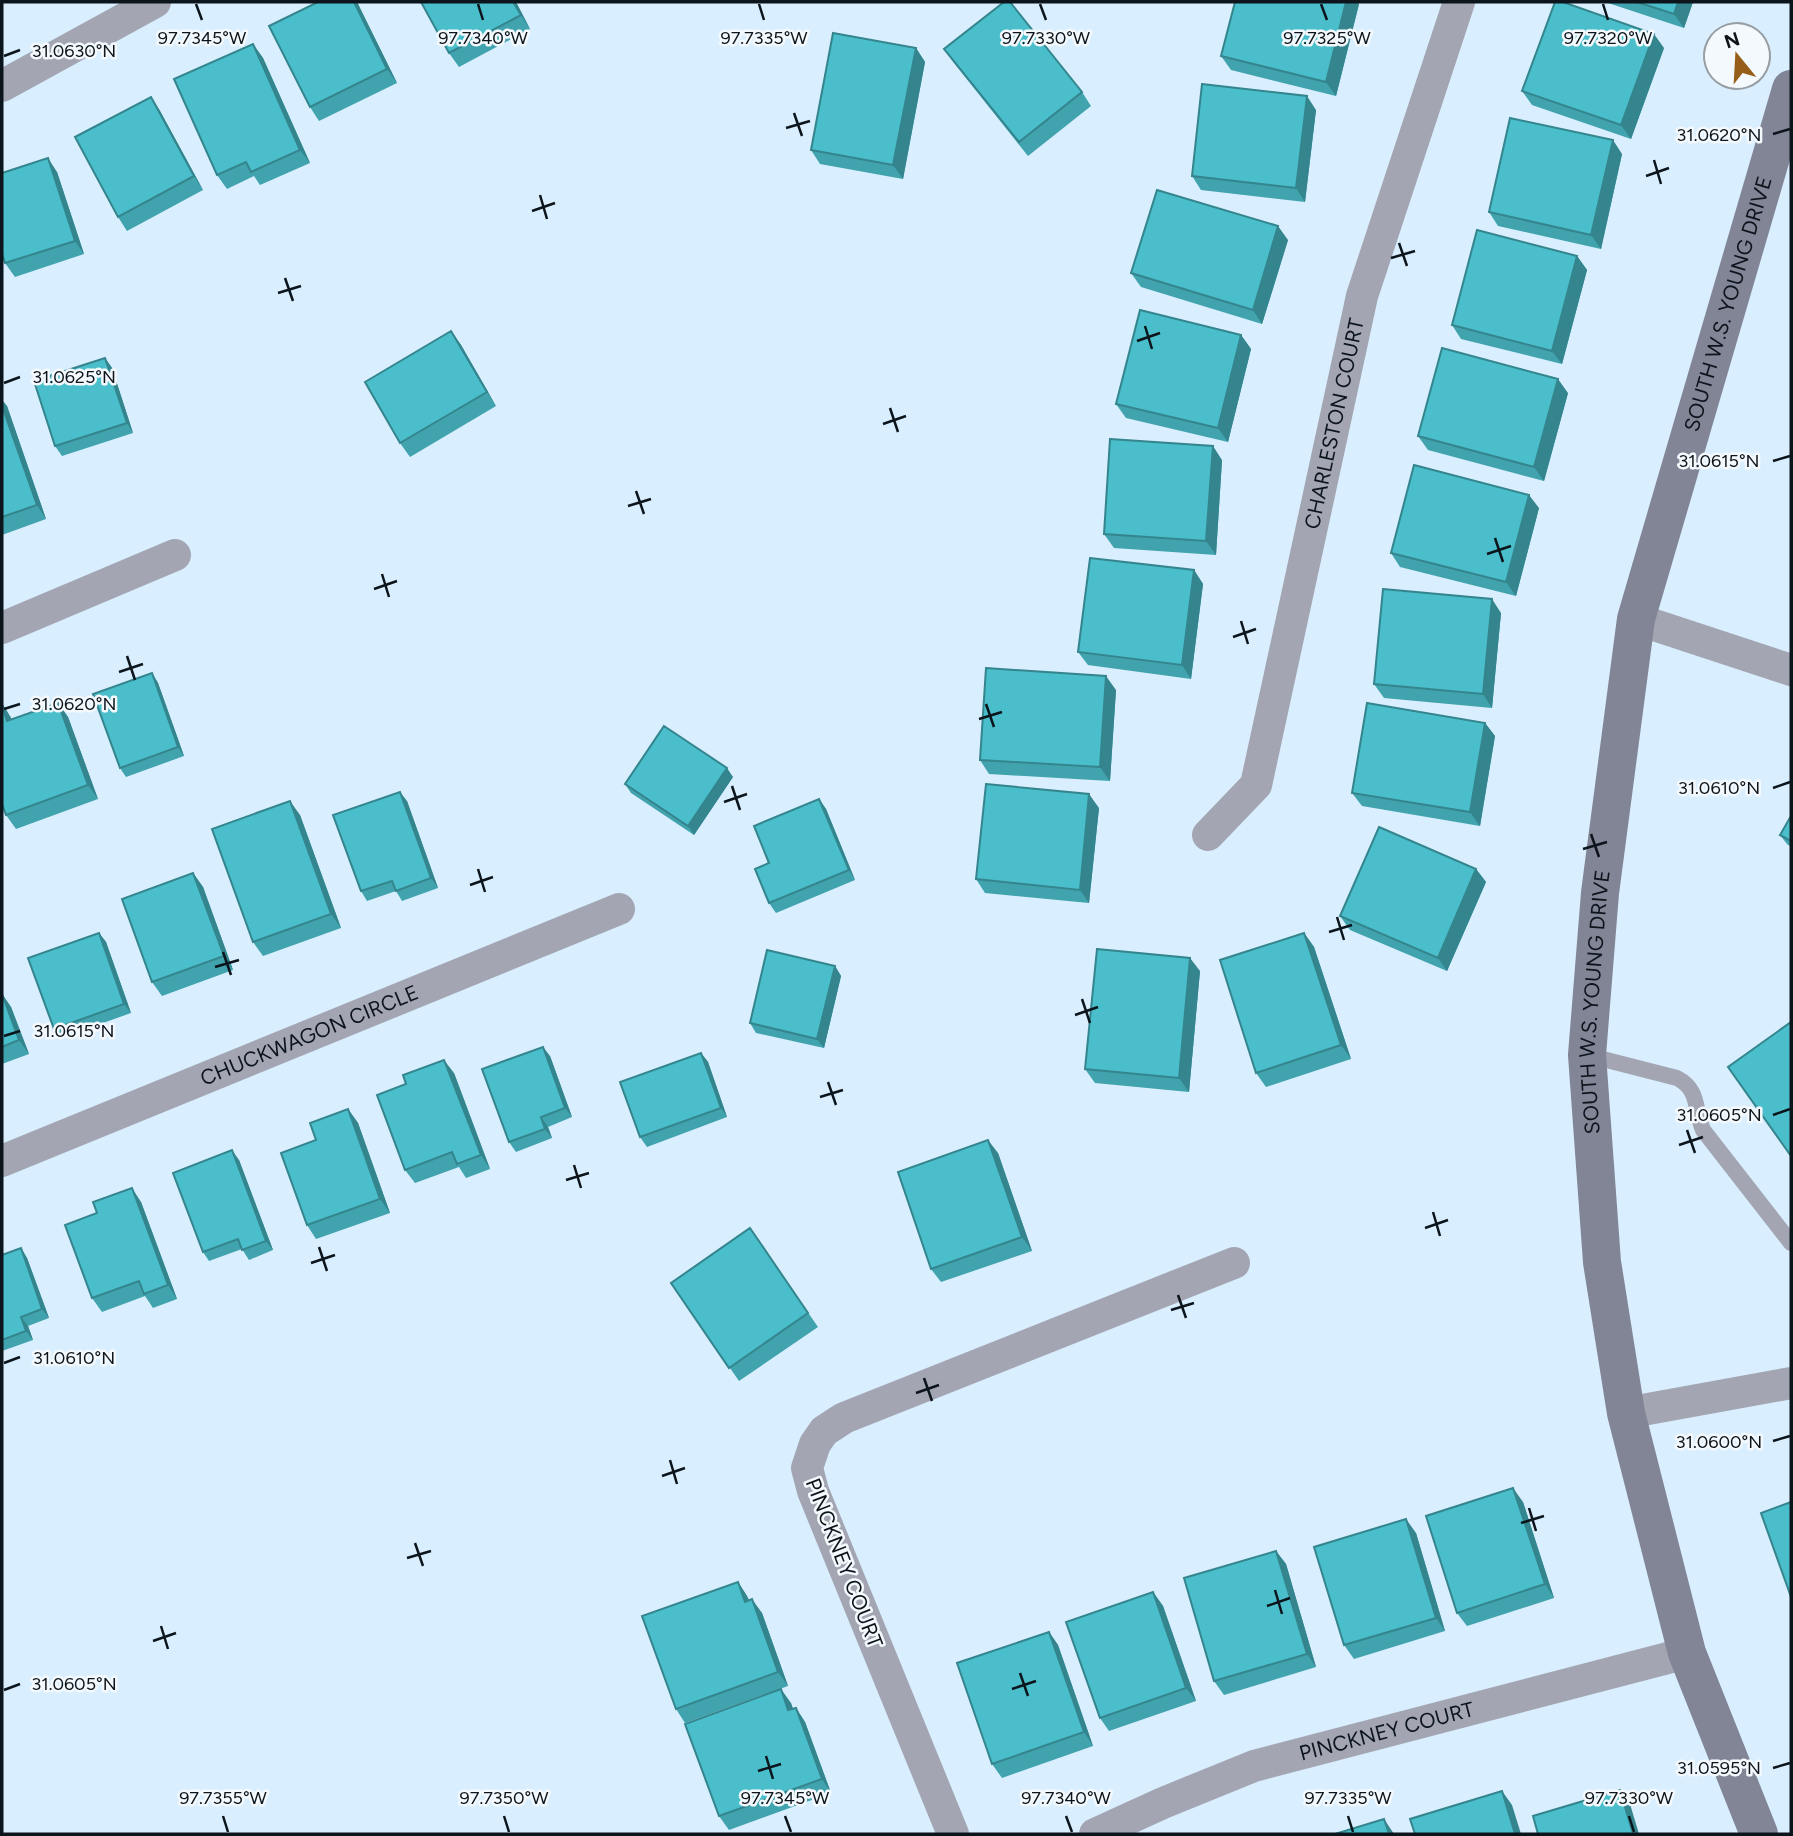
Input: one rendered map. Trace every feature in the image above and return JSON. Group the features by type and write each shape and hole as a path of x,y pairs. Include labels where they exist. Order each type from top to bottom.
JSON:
{"main road":[{"name":"SOUTH W.S. YOUNG DRIVE","path":"1759,1834 1687,1653 1626,1413 1602,1262 1587,1055 1600,893 1636,619 1785,129 1791,89"}],"street":[{"path":"2,86 155,2"},
{"name":"CHARLESTON COURT","path":"1208,835 1256,785 1362,296 1459,2"},
{"path":"2,628 175,555"},
{"path":"1636,619 1791,670"},
{"name":"CHUCKWAGON CIRCLE","path":"2,1161 619,909"},
{"name":"PINCKNEY COURT","path":"953,1834 813,1491 807,1468 815,1444 824,1431 844,1418 1234,1263"},
{"path":"1626,1413 1791,1384"},
{"name":"PINCKNEY COURT","path":"1095,1834 1254,1766 1687,1653"}],"lane":[{"path":"1587,1055 1677,1078 1686,1083 1695,1094 1698,1119 1703,1130 1791,1243"}],"building":[{"path":"318,2 354,2 387,69 310,107 269,26"},
{"path":"421,2 513,2 521,15 449,53"},
{"path":"1004,2 1010,2 1082,92 1019,142 944,49"},
{"path":"1235,2 1346,2 1326,82 1221,56"},
{"path":"1555,2 1563,2 1654,34 1621,125 1522,91"},
{"path":"1637,2 1678,2 1674,14"},
{"path":"833,33 916,48 893,165 811,150"},
{"path":"253,44 300,150 251,172 246,162 217,175 174,79"},
{"path":"1202,84 1307,96 1296,188 1192,176"},
{"path":"151,97 194,176 118,217 75,137"},
{"path":"1510,118 1613,140 1591,235 1489,212"},
{"path":"48,158 75,241 5,263 2,254 2,173"},
{"path":"1157,190 1278,226 1253,310 1131,273"},
{"path":"1477,230 1577,256 1552,351 1452,325"},
{"path":"1140,310 1241,335 1218,428 1116,404"},
{"path":"451,331 487,392 400,443 365,382"},
{"path":"1442,348 1558,379 1534,467 1418,436"},
{"path":"105,358 127,423 55,446 34,381"},
{"path":"2,406 37,505 2,517"},
{"path":"1110,439 1213,446 1206,541 1104,534"},
{"path":"1414,465 1529,495 1506,582 1391,553"},
{"path":"1090,558 1194,570 1182,665 1078,652"},
{"path":"1383,589 1492,599 1483,694 1374,684"},
{"path":"986,668 1106,676 1100,767 980,760"},
{"path":"152,673 178,747 120,768 93,694"},
{"path":"58,703 88,785 6,815 2,804 2,705 7,721"},
{"path":"1367,703 1485,723 1470,812 1352,793"},
{"path":"664,726 727,768 688,826 625,784"},
{"path":"986,784 1089,794 1080,890 976,879"},
{"path":"400,792 431,878 396,891 392,881 361,891 333,815"},
{"path":"819,799 849,870 769,903 755,869 769,863 754,826"},
{"path":"290,801 331,914 253,942 212,829"},
{"path":"1791,816 1791,841 1780,835"},
{"path":"1379,827 1476,869 1438,958 1340,916"},
{"path":"193,873 224,956 152,982 122,899"},
{"path":"99,933 124,1004 54,1029 28,958"},
{"path":"1304,933 1341,1045 1256,1073 1220,960"},
{"path":"1097,949 1190,958 1179,1078 1085,1069"},
{"path":"767,950 835,966 817,1039 750,1023"},
{"path":"2,994 19,1040 2,1047"},
{"path":"1791,1022 1791,1156 1728,1067"},
{"path":"543,1047 565,1108 541,1117 545,1129 509,1142 482,1069"},
{"path":"701,1053 721,1108 640,1137 620,1082"},
{"path":"444,1060 481,1155 457,1164 452,1152 405,1170 377,1095 406,1084 403,1075"},
{"path":"348,1109 380,1199 307,1225 281,1153 316,1140 310,1123"},
{"path":"988,1140 1022,1237 931,1269 898,1172"},
{"path":"232,1150 266,1241 242,1250 238,1239 203,1252 173,1173"},
{"path":"132,1188 168,1285 144,1294 139,1281 92,1298 65,1225 97,1213 93,1202"},
{"path":"750,1228 808,1313 729,1368 671,1283"},
{"path":"21,1248 42,1309 21,1317 26,1331 2,1340 2,1255"},
{"path":"1513,1488 1545,1584 1457,1613 1426,1516"},
{"path":"1791,1502 1791,1597 1761,1513"},
{"path":"1406,1519 1436,1618 1344,1645 1314,1547"},
{"path":"1276,1551 1307,1654 1214,1681 1184,1578"},
{"path":"738,1582 745,1602 752,1599 778,1672 676,1709 642,1616"},
{"path":"1153,1592 1186,1688 1100,1718 1066,1622"},
{"path":"1049,1632 1084,1732 992,1764 957,1663"},
{"path":"781,1689 788,1710 796,1708 822,1779 719,1816 685,1724"},
{"path":"1620,1790 1633,1834 1538,1834 1533,1816"},
{"path":"1502,1791 1515,1834 1415,1834 1410,1819"},
{"path":"1384,1819 1389,1834 1335,1834"}]}
